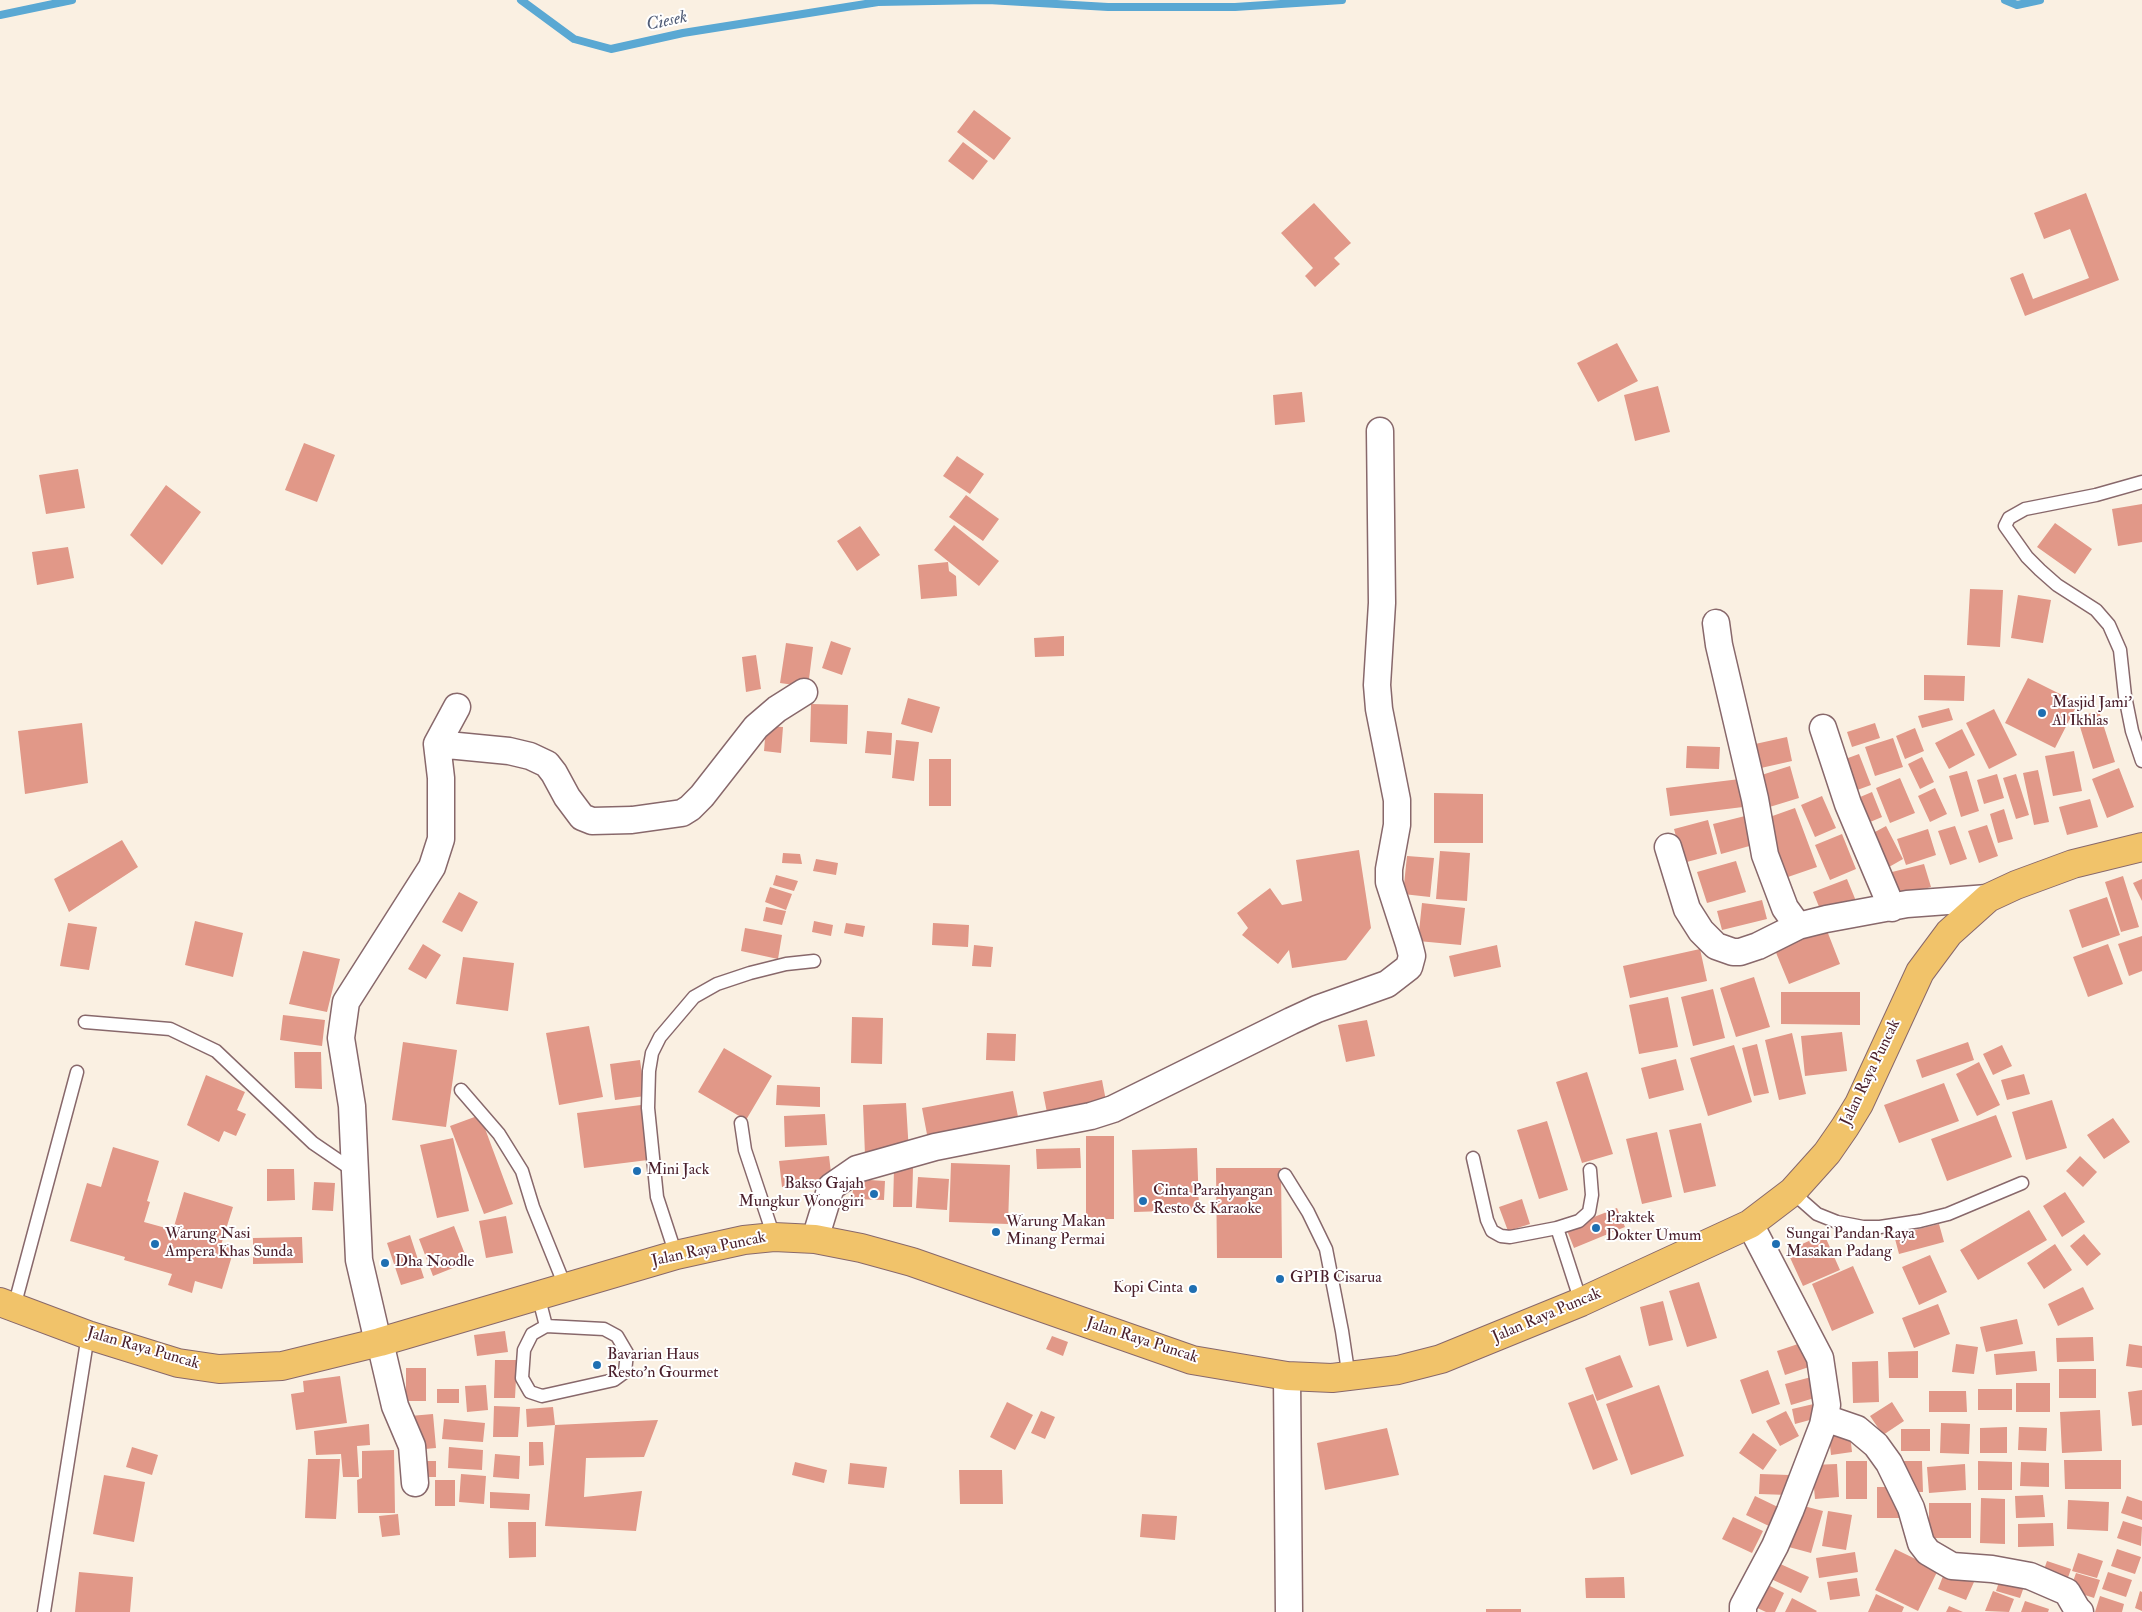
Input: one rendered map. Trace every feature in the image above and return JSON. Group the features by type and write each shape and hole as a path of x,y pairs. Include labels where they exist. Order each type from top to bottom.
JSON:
{"highway":[{"name":"Jalan Raya Puncak","path":"7,1305 88,1335 178,1362 219,1369 282,1366 379,1342 676,1255 744,1240 774,1237 815,1239 861,1248 912,1262 1192,1360 1287,1376 1349,1378 1398,1370 1441,1359 1581,1302 1750,1224 1792,1192 1827,1153 1859,1104 1920,972 1949,933 1988,898 2073,864 2142,847"}],"street":[{"path":"815,1239 831,1187 857,1169 935,1147 1091,1116 1114,1109 1291,1021 1387,984 1409,967 1412,956 1389,882 1389,869 1397,825 1397,800 1379,709 1377,685 1382,603 1380,431"},
{"path":"1716,623 1719,646 1755,799 1765,855 1786,908 1798,926"},
{"path":"437,744 509,751 530,756 546,764 582,817 598,821 640,819 682,813 690,808 702,796 756,727 777,709 804,692"},
{"path":"414,1483 412,1446 395,1406 358,1260 352,1106 341,1038 346,1002 432,867 441,839 442,778 437,744 458,707"},
{"path":"1823,728 1848,804 1892,908"},
{"path":"1668,847 1687,909 1701,931 1716,946 1733,952 1740,952 1758,946 1798,926 1907,904 1988,898"},
{"path":"1743,1612 1743,1606 1775,1546 1790,1511 1825,1418 1826,1392 1820,1358 1750,1224"},
{"path":"1287,1376 1289,1612"},
{"path":"1825,1418 1857,1429 1876,1445 1889,1463 1911,1508 1921,1543 1928,1552 1952,1566 2011,1572 2037,1579 2067,1592 2076,1610 2080,1612"}],"lane":[{"path":"2142,482 2096,495 2025,509 2009,518 2005,526 2040,570 2057,585 2096,610 2109,625 2120,650 2125,696 2132,731 2142,761"},
{"path":"676,1255 657,1197 648,1108 649,1071 652,1053 660,1037 694,998 717,984 750,972 786,964 814,961"},
{"path":"86,1022 170,1028 216,1051 313,1143 354,1171"},
{"path":"7,1305 77,1072"},
{"path":"461,1090 499,1134 522,1171 565,1286"},
{"path":"741,1123 745,1150 774,1237"},
{"path":"1473,1158 1487,1220 1492,1231 1510,1238 1580,1221 1589,1212 1592,1195 1590,1170"},
{"path":"1285,1175 1308,1212 1326,1249 1349,1378"},
{"path":"1792,1192 1817,1214 1837,1222 1863,1227 1880,1227 1920,1222 1948,1214 2022,1183"},
{"path":"1557,1228 1581,1302"},
{"path":"538,1295 546,1326"},
{"path":"546,1326 604,1329 617,1336 627,1353 625,1372 614,1380 552,1394 542,1396 530,1392 522,1378 524,1350 532,1334 546,1326"},
{"path":"44,1612 88,1335"}],"building":[{"path":"974,110 1011,138 994,160 957,132"},
{"path":"963,142 988,161 973,180 948,161"},
{"path":"2086,193 2119,280 2025,316 2010,278 2023,273 2033,299 2089,278 2070,229 2044,239 2034,213"},
{"path":"1314,203 1351,243 1334,258 1340,264 1315,287 1305,276 1313,268 1281,233"},
{"path":"1617,343 1638,381 1598,402 1577,363"},
{"path":"1658,386 1670,432 1635,441 1624,395"},
{"path":"1302,392 1305,422 1275,425 1273,395"},
{"path":"304,443 335,455 317,502 285,490"},
{"path":"957,456 984,474 970,494 943,476"},
{"path":"78,469 85,508 46,514 39,475"},
{"path":"166,485 201,512 162,565 130,535"},
{"path":"966,495 999,519 983,541 949,517"},
{"path":"2142,504 2142,542 2118,546 2112,509"},
{"path":"2055,523 2092,549 2075,574 2037,547"},
{"path":"954,525 999,561 979,586 934,550"},
{"path":"860,526 880,555 857,571 837,541"},
{"path":"68,547 74,578 37,585 32,552"},
{"path":"948,562 949,571 956,576 957,596 921,599 918,565"},
{"path":"1970,589 2003,590 2000,647 1967,645"},
{"path":"2018,595 2051,600 2043,643 2011,638"},
{"path":"1064,636 1064,656 1035,657 1034,638"},
{"path":"831,641 851,648 842,675 822,668"},
{"path":"786,643 813,647 808,687 780,683"},
{"path":"756,655 761,689 746,692 742,657"},
{"path":"1924,675 1965,676 1964,701 1924,700"},
{"name":"Masjid Jami' Al Ikhlas","path":"2028,678 2078,703 2055,748 2005,723"},
{"path":"908,698 940,707 932,733 901,724"},
{"path":"811,704 848,705 847,744 810,742"},
{"path":"1949,708 1953,720 1922,728 1918,716"},
{"path":"1994,709 2017,755 1989,769 1966,723"},
{"path":"2099,711 2115,762 2093,769 2077,717"},
{"path":"82,723 88,783 25,794 18,731"},
{"path":"1875,723 1880,738 1852,747 1847,732"},
{"path":"766,726 783,727 781,753 764,751"},
{"path":"1915,728 1924,751 1905,759 1896,736"},
{"path":"1962,729 1975,755 1949,769 1935,743"},
{"path":"867,731 892,733 891,755 865,753"},
{"path":"1787,737 1792,761 1752,770 1746,746"},
{"path":"1893,738 1903,767 1875,776 1865,747"},
{"path":"896,740 919,742 914,781 892,778"},
{"path":"1687,746 1720,747 1719,769 1686,768"},
{"path":"2074,751 2082,791 2053,796 2045,756"},
{"path":"1859,754 1871,785 1849,793 1837,762"},
{"path":"1922,757 1934,782 1920,789 1908,764"},
{"path":"929,759 951,759 951,806 929,806"},
{"path":"1790,766 1799,798 1763,809 1752,778"},
{"path":"2119,768 2134,807 2107,818 2092,779"},
{"path":"2038,770 2049,822 2034,825 2023,773"},
{"path":"1967,771 1979,811 1961,817 1949,776"},
{"path":"1997,774 2004,798 1984,804 1977,780"},
{"path":"2016,774 2029,815 2016,819 2003,778"},
{"path":"1900,778 1915,813 1890,823 1876,788"},
{"path":"1740,779 1743,807 1670,816 1666,788"},
{"path":"1935,788 1947,814 1930,822 1918,796"},
{"path":"1872,792 1882,817 1863,825 1853,800"},
{"path":"1434,793 1483,794 1483,843 1434,843"},
{"path":"1822,796 1836,828 1815,837 1801,805"},
{"path":"2090,799 2098,827 2067,835 2059,807"},
{"path":"1795,808 1817,867 1785,878 1764,819"},
{"path":"2004,809 2013,839 1998,843 1990,814"},
{"path":"1745,816 1753,845 1721,854 1713,824"},
{"path":"1708,820 1717,854 1683,863 1674,829"},
{"path":"1987,825 1998,856 1979,863 1968,831"},
{"path":"1886,826 1903,859 1882,871 1864,838"},
{"path":"1955,826 1967,859 1950,865 1938,831"},
{"path":"1928,829 1936,855 1906,865 1897,839"},
{"path":"1842,834 1856,869 1830,880 1815,845"},
{"path":"122,840 138,867 69,912 54,879"},
{"path":"1359,850 1371,928 1346,960 1292,968 1289,950 1278,964 1242,935 1248,928 1237,913 1270,888 1282,905 1302,901 1296,860"},
{"path":"1440,851 1470,853 1467,901 1436,899"},
{"path":"783,853 800,854 802,864 782,863"},
{"path":"1407,856 1434,858 1430,897 1403,894"},
{"path":"816,859 838,863 836,875 813,871"},
{"path":"1736,861 1746,892 1707,903 1697,872"},
{"path":"1924,864 1931,887 1891,898 1884,874"},
{"path":"776,875 798,881 794,891 773,885"},
{"path":"2123,876 2139,927 2121,932 2105,882"},
{"path":"1847,879 1856,901 1822,914 1813,892"},
{"path":"2142,879 2142,901 2133,883"},
{"path":"770,887 792,894 786,910 765,902"},
{"path":"459,892 478,902 462,932 442,922"},
{"path":"2107,897 2120,935 2082,948 2069,910"},
{"path":"1762,900 1767,919 1722,930 1717,911"},
{"path":"1422,903 1465,908 1461,945 1418,941"},
{"path":"766,907 786,911 782,925 763,921"},
{"path":"195,921 243,933 233,977 185,965"},
{"path":"814,921 833,925 831,936 812,932"},
{"path":"68,923 97,927 89,970 60,966"},
{"path":"846,923 865,926 863,937 844,933"},
{"path":"933,923 969,925 968,947 932,945"},
{"path":"1824,923 1840,964 1789,984 1772,943"},
{"path":"745,928 782,935 778,959 741,951"},
{"path":"2142,936 2142,971 2129,976 2118,944"},
{"path":"423,944 441,955 426,979 408,969"},
{"path":"2108,944 2123,984 2088,997 2073,957"},
{"path":"974,945 993,947 991,967 972,966"},
{"path":"1497,945 1501,967 1454,977 1449,956"},
{"path":"1700,949 1707,981 1630,998 1623,966"},
{"path":"303,951 340,959 327,1012 289,1004"},
{"path":"463,957 514,963 508,1011 456,1004"},
{"path":"1754,977 1770,1027 1736,1037 1720,988"},
{"path":"1713,989 1725,1038 1693,1046 1681,997"},
{"path":"1781,992 1860,992 1860,1025 1781,1024"},
{"path":"1668,997 1678,1047 1639,1054 1629,1005"},
{"path":"283,1015 325,1020 322,1046 280,1040"},
{"path":"852,1017 883,1018 882,1064 851,1063"},
{"path":"1367,1020 1375,1056 1346,1062 1338,1025"},
{"path":"589,1026 603,1097 559,1105 546,1033"},
{"path":"1842,1032 1847,1071 1805,1076 1801,1036"},
{"path":"987,1033 1016,1034 1015,1061 986,1060"},
{"path":"1792,1033 1806,1094 1779,1100 1765,1040"},
{"path":"403,1042 457,1050 446,1127 392,1120"},
{"path":"1968,1042 1974,1060 1922,1078 1916,1060"},
{"path":"1757,1044 1769,1093 1754,1096 1742,1048"},
{"path":"1734,1045 1752,1102 1708,1116 1690,1058"},
{"path":"2002,1045 2012,1066 1993,1075 1983,1054"},
{"path":"724,1048 772,1076 746,1120 698,1092"},
{"path":"294,1052 321,1052 322,1089 295,1088"},
{"path":"1676,1059 1684,1090 1649,1099 1641,1068"},
{"path":"640,1060 645,1096 615,1100 610,1064"},
{"path":"1979,1062 2000,1105 1977,1116 1956,1074"},
{"path":"1587,1072 1613,1154 1582,1163 1556,1082"},
{"path":"2024,1074 2030,1094 2007,1100 2001,1080"},
{"path":"206,1075 245,1092 237,1110 246,1114 236,1136 224,1131 219,1142 187,1125"},
{"path":"1102,1080 1107,1106 1048,1118 1043,1092"},
{"path":"1944,1083 1959,1121 1899,1143 1884,1105"},
{"path":"777,1085 820,1087 820,1107 776,1105"},
{"path":"1013,1091 1020,1127 929,1145 922,1108"},
{"path":"2052,1100 2067,1148 2026,1160 2012,1112"},
{"path":"906,1103 909,1153 865,1155 863,1105"},
{"path":"641,1105 648,1160 584,1168 577,1113"},
{"path":"825,1114 827,1145 785,1147 784,1116"},
{"path":"480,1115 513,1204 484,1214 450,1126"},
{"path":"1996,1115 2012,1157 1947,1181 1931,1139"},
{"path":"2113,1118 2130,1142 2104,1159 2087,1135"},
{"path":"1547,1121 1568,1190 1539,1199 1517,1130"},
{"path":"1701,1123 1716,1186 1684,1193 1669,1130"},
{"path":"1657,1132 1672,1197 1642,1204 1626,1139"},
{"path":"1086,1136 1114,1136 1114,1219 1086,1219"},
{"path":"453,1138 469,1211 437,1218 420,1145"},
{"path":"113,1147 159,1161 147,1201 150,1202 144,1222 173,1230 184,1192 233,1207 221,1245 234,1249 222,1289 195,1281 192,1293 168,1285 172,1274 124,1260 125,1257 70,1241 87,1183 101,1187"},
{"path":"1080,1148 1081,1168 1037,1169 1036,1149"},
{"path":"1197,1148 1199,1210 1134,1212 1132,1150"},
{"path":"829,1156 832,1181 782,1187 779,1161"},
{"path":"2080,1156 2097,1172 2083,1187 2066,1171"},
{"path":"951,1163 1010,1165 1008,1224 949,1222"},
{"path":"894,1168 913,1168 912,1207 893,1207"},
{"path":"1216,1168 1281,1168 1282,1258 1217,1258"},
{"path":"267,1169 294,1169 295,1200 267,1201"},
{"path":"918,1177 949,1179 947,1210 916,1208"},
{"path":"854,1179 885,1181 884,1200 852,1199"},
{"path":"314,1182 335,1183 333,1211 312,1210"},
{"path":"2065,1192 2085,1222 2062,1237 2043,1206"},
{"path":"1522,1199 1530,1224 1508,1231 1499,1207"},
{"name":"Praktek Dokter Umum","path":"1617,1208 1625,1227 1574,1248 1566,1228"},
{"path":"2029,1210 2047,1240 1978,1280 1960,1250"},
{"path":"506,1216 513,1253 486,1258 479,1221"},
{"path":"1939,1224 1944,1242 1899,1254 1894,1235"},
{"path":"454,1226 468,1262 433,1276 419,1239"},
{"path":"1824,1234 1840,1270 1803,1286 1787,1251"},
{"path":"2084,1234 2101,1254 2087,1266 2070,1246"},
{"path":"410,1235 424,1278 401,1285 387,1243"},
{"path":"302,1237 303,1263 253,1264 253,1238"},
{"path":"2055,1244 2072,1270 2044,1289 2027,1263"},
{"path":"1930,1255 1947,1292 1919,1305 1902,1267"},
{"path":"1853,1266 1874,1313 1832,1331 1812,1284"},
{"path":"1699,1282 1717,1338 1687,1347 1669,1291"},
{"path":"2083,1287 2094,1309 2058,1326 2048,1304"},
{"path":"1663,1301 1673,1340 1649,1346 1640,1307"},
{"path":"1938,1304 1950,1334 1914,1348 1902,1318"},
{"path":"2017,1319 2023,1344 1986,1352 1980,1327"},
{"path":"505,1331 508,1352 477,1356 474,1335"},
{"path":"1052,1336 1068,1342 1063,1356 1046,1349"},
{"path":"2093,1337 2094,1361 2057,1362 2056,1338"},
{"path":"1801,1343 1809,1367 1785,1375 1777,1351"},
{"path":"1956,1344 1978,1347 1974,1374 1952,1372"},
{"path":"2129,1344 2142,1346 2142,1368 2126,1366"},
{"path":"1918,1351 1918,1378 1889,1378 1888,1352"},
{"path":"2035,1351 2037,1371 1996,1375 1994,1354"},
{"path":"1620,1355 1633,1387 1597,1401 1585,1368"},
{"path":"495,1360 517,1360 515,1398 494,1398"},
{"path":"1878,1361 1879,1402 1853,1403 1852,1362"},
{"path":"406,1368 426,1368 426,1401 406,1401"},
{"path":"2059,1369 2096,1369 2096,1398 2059,1398"},
{"path":"1768,1370 1780,1404 1752,1414 1740,1380"},
{"path":"340,1376 347,1423 296,1430 291,1394 304,1392 303,1381"},
{"path":"1815,1376 1821,1396 1791,1405 1785,1384"},
{"path":"2016,1383 2050,1383 2050,1412 2016,1412"},
{"path":"486,1385 488,1410 467,1412 465,1386"},
{"path":"1659,1385 1684,1456 1631,1475 1606,1404"},
{"path":"437,1389 459,1389 459,1403 437,1403"},
{"path":"1978,1389 2012,1389 2012,1410 1978,1410"},
{"path":"2142,1390 2142,1425 2132,1426 2128,1392"},
{"path":"1929,1391 1966,1391 1967,1412 1929,1412"},
{"path":"1593,1394 1618,1460 1593,1470 1568,1403"},
{"path":"1007,1402 1033,1415 1015,1450 990,1437"},
{"path":"1892,1402 1904,1421 1883,1435 1870,1416"},
{"path":"1818,1403 1821,1417 1795,1424 1792,1409"},
{"path":"494,1406 520,1407 518,1437 493,1437"},
{"path":"553,1407 555,1425 527,1427 526,1409"},
{"path":"2100,1410 2102,1451 2062,1453 2060,1412"},
{"path":"1041,1411 1055,1417 1045,1439 1031,1433"},
{"path":"1786,1411 1799,1436 1780,1446 1766,1421"},
{"path":"433,1414 436,1448 414,1450 410,1416"},
{"path":"444,1419 485,1423 483,1442 442,1439"},
{"path":"658,1420 644,1457 586,1458 584,1497 642,1491 636,1531 545,1526 555,1425"},
{"path":"1941,1423 1970,1424 1969,1454 1940,1453"},
{"path":"369,1424 370,1445 357,1446 359,1477 343,1477 341,1454 316,1455 314,1431"},
{"path":"2007,1427 2007,1453 1980,1453 1980,1428"},
{"path":"2019,1427 2047,1428 2046,1451 2018,1450"},
{"path":"1387,1428 1399,1475 1325,1490 1317,1443"},
{"path":"1901,1429 1930,1429 1930,1451 1901,1451"},
{"path":"1753,1433 1777,1450 1763,1470 1739,1453"},
{"path":"1850,1434 1852,1452 1831,1455 1829,1436"},
{"path":"529,1442 543,1442 544,1465 529,1466"},
{"path":"132,1447 158,1455 152,1475 126,1467"},
{"path":"449,1447 483,1450 482,1470 448,1468"},
{"path":"394,1450 395,1513 358,1513 357,1480 362,1478 362,1451"},
{"path":"495,1454 520,1456 519,1479 493,1477"},
{"path":"308,1459 340,1459 336,1519 305,1518"},
{"path":"2064,1460 2121,1460 2121,1489 2065,1489"},
{"path":"420,1461 436,1461 436,1477 420,1477"},
{"path":"1846,1461 1867,1461 1867,1499 1846,1499"},
{"path":"1904,1461 1922,1461 1923,1492 1905,1492"},
{"path":"1978,1461 2012,1462 2012,1490 1978,1490"},
{"path":"795,1462 827,1470 824,1483 792,1475"},
{"path":"2021,1462 2049,1463 2049,1487 2020,1486"},
{"path":"850,1463 887,1467 884,1488 848,1484"},
{"path":"1837,1464 1839,1497 1815,1499 1812,1465"},
{"path":"1965,1464 1966,1490 1929,1493 1927,1467"},
{"path":"959,1470 1002,1470 1003,1504 960,1504"},
{"path":"461,1474 486,1476 484,1504 459,1502"},
{"path":"1760,1474 1789,1475 1788,1495 1759,1494"},
{"path":"104,1475 145,1482 134,1542 93,1534"},
{"path":"435,1480 455,1480 455,1506 435,1506"},
{"path":"1877,1487 1899,1487 1899,1518 1877,1518"},
{"path":"490,1492 530,1494 529,1510 490,1508"},
{"path":"2043,1495 2045,1517 2016,1518 2015,1496"},
{"path":"1755,1496 1782,1509 1773,1528 1746,1515"},
{"path":"2127,1496 2142,1501 2142,1520 2121,1513"},
{"path":"1981,1498 2005,1499 2005,1544 1980,1543"},
{"path":"2068,1500 2109,1502 2108,1531 2067,1529"},
{"path":"1929,1503 1971,1503 1971,1538 1929,1538"},
{"path":"1796,1504 1823,1511 1811,1553 1785,1546"},
{"path":"1828,1511 1852,1515 1846,1550 1822,1546"},
{"path":"398,1514 400,1535 382,1537 379,1516"},
{"path":"1142,1514 1177,1516 1175,1540 1140,1537"},
{"path":"1733,1517 1763,1531 1752,1553 1722,1539"},
{"path":"2123,1521 2142,1527 2141,1546 2117,1538"},
{"path":"508,1522 536,1522 536,1557 509,1558"},
{"path":"2053,1523 2054,1546 2018,1547 2018,1524"},
{"path":"1895,1549 1938,1570 1918,1611 1875,1590"},
{"path":"2117,1549 2141,1557 2135,1574 2111,1566"},
{"path":"1855,1552 1858,1572 1819,1578 1816,1558"},
{"path":"2078,1553 2103,1561 2097,1578 2072,1571"},
{"path":"2047,1561 2071,1569 2065,1586 2041,1578"},
{"path":"1776,1562 1809,1577 1801,1593 1769,1578"},
{"path":"1945,1571 1974,1582 1966,1600 1938,1589"},
{"path":"79,1572 133,1577 130,1612 75,1612"},
{"path":"2108,1572 2132,1580 2126,1597 2102,1589"},
{"path":"2002,1573 2026,1581 2020,1598 1996,1591"},
{"path":"2076,1573 2100,1580 2094,1598 2070,1590"},
{"path":"1624,1577 1625,1598 1586,1598 1585,1578"},
{"path":"1857,1578 1860,1596 1830,1600 1827,1582"},
{"path":"1762,1582 1784,1593 1775,1612 1766,1612 1751,1605"},
{"path":"1993,1591 2014,1599 2009,1612 1985,1611"},
{"path":"2140,1591 2142,1592 2142,1611 2135,1608"},
{"path":"1876,1594 1904,1607 1902,1612 1868,1612"},
{"path":"2100,1596 2124,1604 2122,1612 2095,1612"},
{"path":"1792,1598 1817,1611 1785,1612"},
{"path":"2025,1601 2049,1609 2048,1612 2021,1612"},
{"path":"1949,1606 1963,1612 1946,1612"},
{"path":"1486,1609 1521,1609 1521,1612 1486,1612"}],"waterway":[{"name":"Ciesek","path":"0,15 72,0"},
{"name":"Ciesek","path":"521,0 574,39 611,49 683,33 878,2 988,0 1108,7 1235,7 1342,0"},
{"name":"Ciesek","path":"2005,0 2017,5 2040,0"}],"place":[{"name":"Masjid Jami' Al Ikhlas","path":"2042,713"},
{"name":"Mini Jack","path":"637,1171"},
{"name":"Bakso Gajah Mungkur Wonogiri","path":"874,1194"},
{"name":"Cinta Parahyangan Resto & Karaoke","path":"1143,1201"},
{"name":"Praktek Dokter Umum","path":"1596,1228"},
{"name":"Warung Makan Minang Permai","path":"996,1232"},
{"name":"Warung Nasi Ampera Khas Sunda","path":"155,1244"},
{"name":"Sungai Pandan Raya Masakan Padang","path":"1776,1244"},
{"name":"Dha Noodle","path":"385,1263"},
{"name":"GPIB Cisarua","path":"1280,1279"},
{"name":"Kopi Cinta","path":"1193,1289"},
{"name":"Bavarian Haus Resto'n Gourmet","path":"597,1365"}]}
